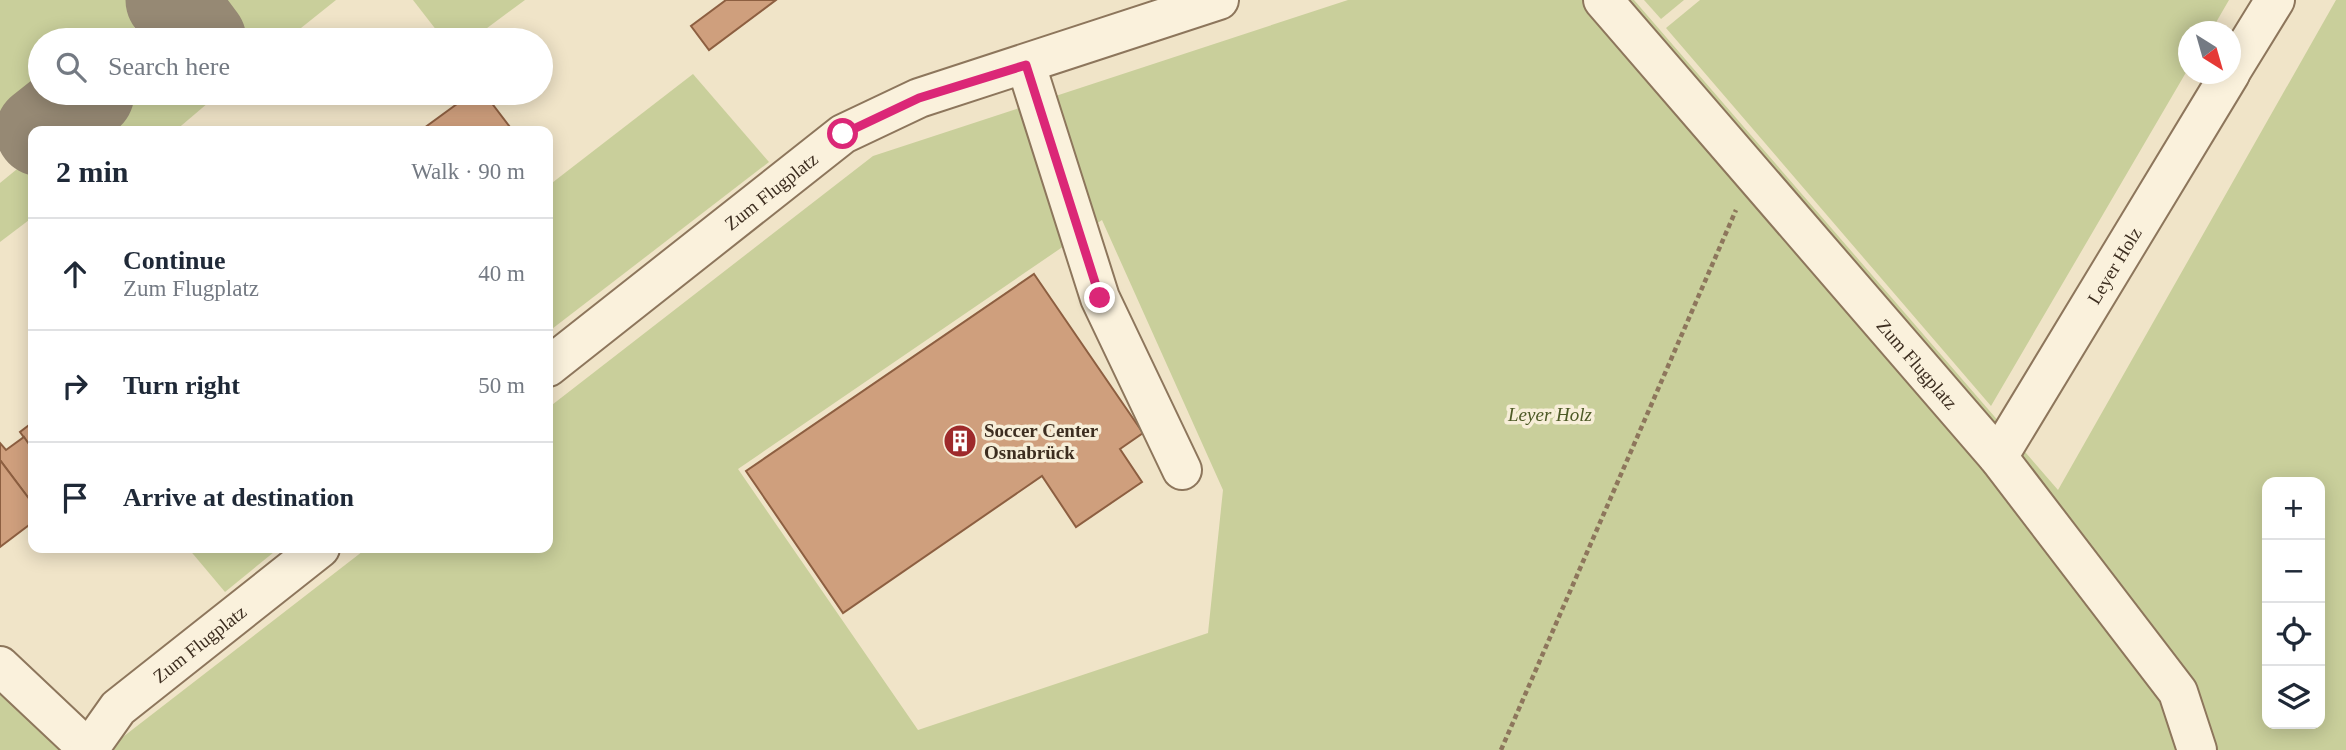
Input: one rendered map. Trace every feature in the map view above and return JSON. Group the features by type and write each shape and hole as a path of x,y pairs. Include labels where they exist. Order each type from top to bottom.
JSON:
{"street":[{"name":"Zum Flugplatz","path":"553,363 843,134 919,98 1219,0"},
{"name":"Zum Flugplatz","path":"1603,0 1998,457 2178,692 2197,750"},
{"name":"Leyer Holz","path":"2241,55 2275,0"},
{"path":"1026,65 1100,298 1182,470"},
{"name":"Leyer Holz","path":"1998,457 2223,84"},
{"name":"Zum Flugplatz","path":"89,750 118,708 314,553"},
{"path":"0,666 89,750"}],"path":[{"path":"1501,750 1752,174"}],"green space":[{"path":"0,0 140,0 142,3 134,28 28,28 28,105 48,105 0,144"},
{"path":"199,0 336,0 301,28 221,28"},
{"path":"413,0 525,0 487,28 435,28"},
{"name":"Leyer Holz","path":"1348,0 1634,0 2058,490 2336,0 2346,0 2346,750 106,750 361,553 553,553 553,404 873,156","holes":["1102,220 1223,490 1208,633 918,730 738,469"]},
{"path":"1644,0 1684,0 1661,19"},
{"path":"1700,0 2229,0 2217,21 2178,21 2179,84 1991,406 1666,28"},
{"path":"693,74 769,162 553,328 553,182"},
{"path":"98,105 206,105 181,126 70,126"},
{"path":"28,160 28,221 0,242 0,183"},
{"path":"192,553 273,553 225,592"},
{"path":"0,674 84,750 0,750"}],"building":[{"path":"726,0 776,0 709,50 691,26"},
{"path":"456,105 493,105 509,126 427,126"},
{"name":"Soccer Center Osnabrück","path":"1034,274 1143,433 1120,449 1142,482 1076,527 1042,476 843,613 746,471"},
{"path":"28,426 28,443 20,432"},
{"path":"24,437 28,443 28,497 0,460 0,443 6,450"},
{"path":"0,460 28,497 28,526 0,547"}],"taxiway":[{"path":"171,0 192,28"},
{"path":"47,126 74,105"}],"place":[{"name":"Soccer Center Osnabrück","path":"960,441"}],"route":[{"path":"843,134 919,98 1026,65 1100,298"}]}
